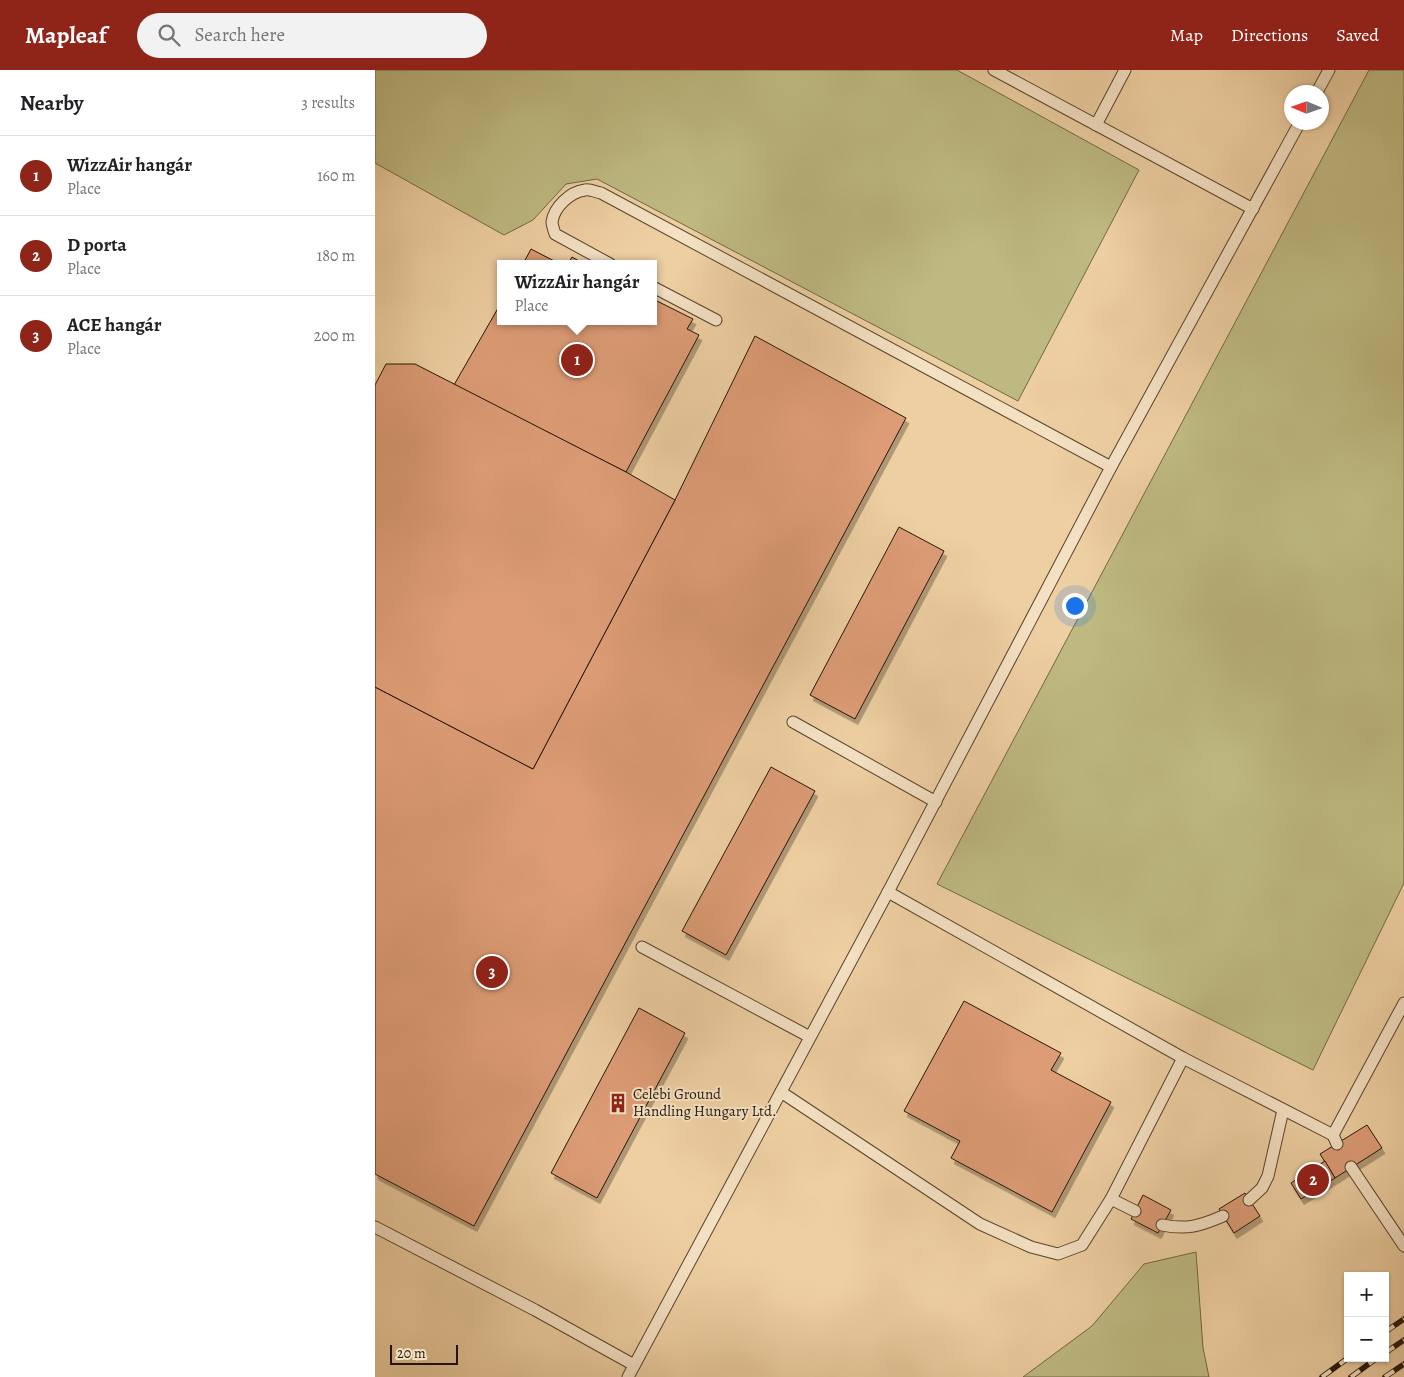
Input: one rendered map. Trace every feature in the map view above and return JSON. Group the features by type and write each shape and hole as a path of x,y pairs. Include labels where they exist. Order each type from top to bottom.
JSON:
{"lane":[{"path":"993,70 1253,209"},
{"path":"1096,125 1125,70"},
{"path":"1321,85 1329,70"},
{"path":"627,1377 936,802 1111,468 1296,130"},
{"path":"604,260 555,234 552,224 555,212 565,200 577,192 587,190 601,193 1111,468"},
{"path":"657,289 716,320"},
{"path":"793,722 936,802"},
{"path":"888,892 1183,1058 1335,1139 1404,1003"},
{"path":"642,946 809,1037"},
{"path":"781,1092 980,1224 1031,1247 1058,1254 1083,1245 1111,1199 1183,1058"},
{"path":"1249,1200 1262,1188 1268,1176 1283,1110"},
{"path":"1351,1167 1404,1246"},
{"path":"1111,1199 1135,1211"},
{"path":"1162,1225 1186,1228 1223,1216"},
{"path":"375,1227 535,1310 634,1365"}],"shaded area":[{"path":"375,70 957,70 1139,170 1018,401 597,179 566,184 533,220 504,235 375,163"},
{"path":"1369,70 1404,70 1404,883 1313,1070 937,884"},
{"path":"1196,1252 1203,1348 1209,1377 1023,1377 1092,1326 1144,1264"}],"building":[{"path":"531,249 552,260 525,260"},
{"path":"657,301 693,319 687,329 699,335 626,472 454,385 497,310 497,325 657,325"},
{"path":"755,336 906,418 474,1226 375,1174 375,687 533,769 675,500"},
{"path":"386,364 415,364 626,472 675,500 533,769 375,687 375,385"},
{"path":"899,527 944,551 855,719 810,695"},
{"path":"771,767 815,791 726,955 682,931"},
{"path":"964,1001 1061,1053 1051,1070 1111,1102 1052,1212 951,1158 960,1141 904,1111"},
{"name":"Celebi Ground Handling Hungary Ltd.","path":"639,1008 685,1033 597,1198 551,1173"},
{"path":"1367,1125 1382,1148 1335,1178 1320,1154"},
{"path":"1325,1161 1335,1178 1301,1199 1291,1183"},
{"path":"1245,1193 1260,1216 1234,1233 1219,1209"},
{"path":"1143,1195 1171,1210 1158,1233 1131,1219"}],"railway":[{"path":"1389,1329 1404,1319"},
{"path":"1389,1350 1404,1340"},
{"path":"1322,1377 1344,1361"},
{"path":"1351,1377 1372,1362"},
{"path":"1385,1377 1404,1364"}],"place":[{"name":"WizzAir hangár","path":"577,360"},
{"name":"ACE hangár","path":"492,972"},
{"name":"Celebi Ground Handling Hungary Ltd.","path":"618,1103"},
{"name":"D porta","path":"1313,1180"}]}
